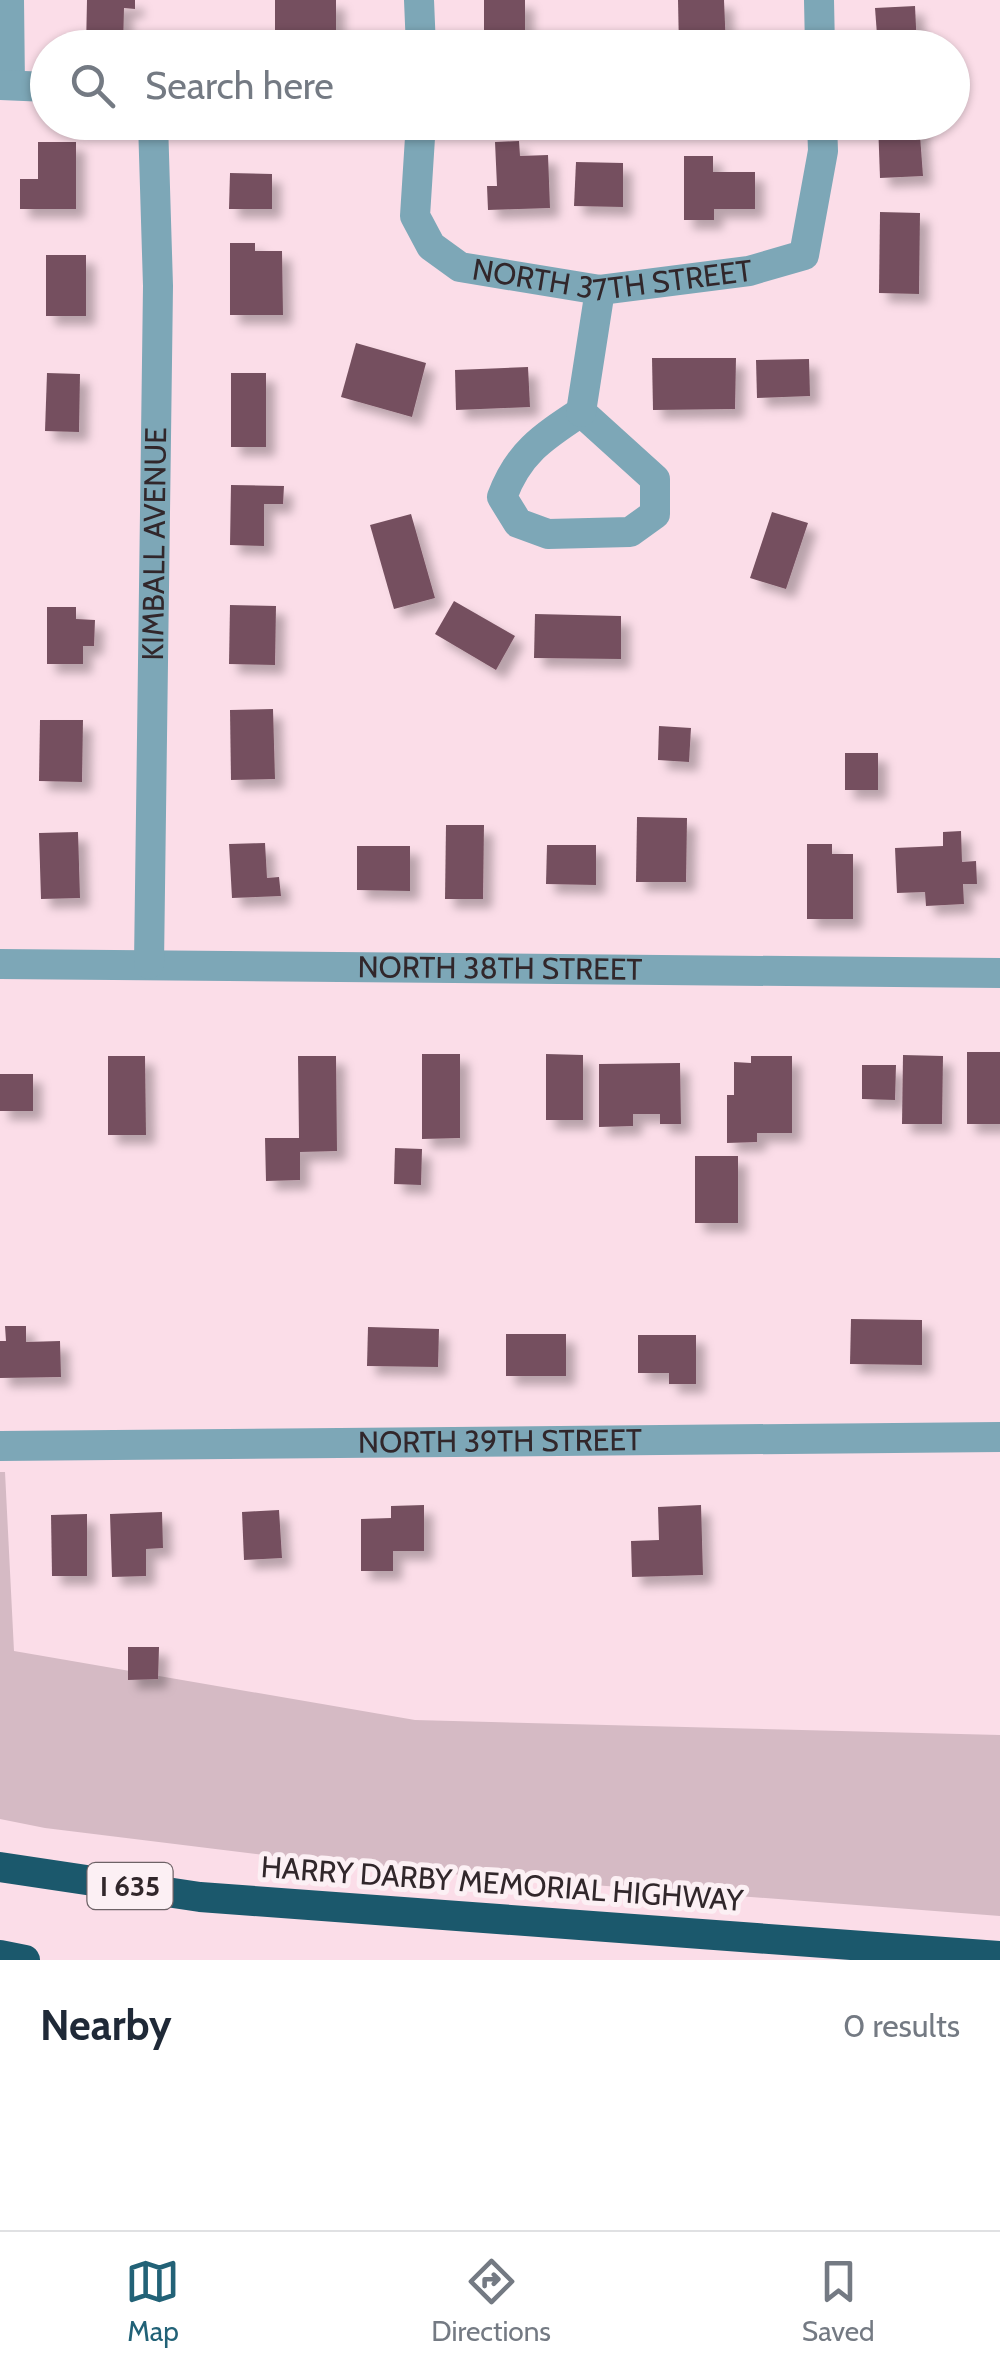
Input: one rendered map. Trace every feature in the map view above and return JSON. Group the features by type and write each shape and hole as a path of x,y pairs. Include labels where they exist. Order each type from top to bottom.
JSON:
{"highway":[{"name":"HARRY DARBY MEMORIAL HIGHWAY","path":"0,1868 200,1896 1000,1956"},
{"path":"0,1955 25,1960"}],"street":[{"path":"8,0 5,85 30,86"},
{"path":"419,0 420,30"},
{"path":"819,0 820,30"},
{"name":"KIMBALL AVENUE","path":"149,964 158,286 154,140"},
{"name":"NORTH 37TH STREET","path":"420,140 416,216 432,246 460,267 600,290 750,271 804,256 823,140"},
{"path":"581,412 655,479 655,514 630,532 548,534 518,522 502,497 512,470 540,439 581,412 600,290"},
{"name":"NORTH 38TH STREET","path":"0,964 1000,972"},
{"name":"NORTH 39TH STREET","path":"0,1446 1000,1437"}],"shaded area":[{"path":"0,1472 5,1472 14,1651 415,1720 1000,1735 1000,1916 371,1868 45,1828 0,1819"}],"building":[{"path":"87,0 135,0 135,9 124,8 123,30 86,30"},
{"path":"275,0 336,0 336,30 275,30"},
{"path":"484,0 525,0 525,30 484,30"},
{"path":"678,0 724,0 725,30 679,30"},
{"path":"915,6 916,30 877,30 875,8"},
{"path":"879,140 920,140 923,176 880,178"},
{"path":"519,141 520,156 548,155 550,208 488,210 487,186 497,186 495,142"},
{"path":"38,142 76,142 76,209 20,209 20,179 38,179"},
{"path":"684,156 713,156 713,172 755,172 755,209 714,209 714,220 684,220"},
{"path":"576,162 623,163 623,207 574,206"},
{"path":"230,173 272,174 272,209 229,209"},
{"path":"880,212 920,213 919,294 879,293"},
{"path":"230,243 255,243 255,251 282,251 283,315 230,315"},
{"path":"46,255 86,255 86,316 46,316"},
{"path":"356,343 426,363 412,417 341,397"},
{"path":"652,358 736,358 735,409 653,410"},
{"path":"809,359 810,396 757,398 756,360"},
{"path":"528,367 530,407 456,410 455,370"},
{"path":"47,373 80,374 79,432 45,431"},
{"path":"231,373 266,373 266,447 231,447"},
{"path":"231,485 284,486 283,504 264,504 264,546 230,545"},
{"path":"772,512 808,523 786,589 750,578"},
{"path":"411,514 435,598 394,609 370,525"},
{"path":"454,601 515,636 496,670 435,634"},
{"path":"230,605 276,606 275,665 229,664"},
{"path":"47,607 76,607 76,619 95,620 94,646 83,646 83,664 47,664"},
{"path":"535,614 621,616 621,659 534,658"},
{"path":"273,709 275,779 231,780 230,710"},
{"path":"40,720 83,720 82,782 39,781"},
{"path":"659,726 691,728 689,762 658,760"},
{"path":"845,753 878,753 878,790 845,790"},
{"path":"637,817 687,818 686,882 636,882"},
{"path":"446,825 484,825 483,899 445,899"},
{"path":"961,831 962,862 976,861 977,884 963,884 964,904 926,906 925,892 897,893 895,848 943,846 943,832"},
{"path":"78,832 80,898 41,899 39,833"},
{"path":"265,843 267,878 279,877 281,896 232,898 229,844"},
{"path":"807,844 832,844 832,854 853,854 853,919 807,919"},
{"path":"547,845 596,845 596,885 546,884"},
{"path":"357,846 410,846 410,891 357,890"},
{"path":"967,1052 1000,1052 1000,1124 967,1124"},
{"path":"422,1054 460,1054 460,1138 422,1139"},
{"path":"546,1054 583,1055 583,1120 546,1120"},
{"path":"903,1055 943,1056 942,1124 902,1124"},
{"path":"108,1056 145,1056 146,1135 108,1135"},
{"path":"298,1056 336,1056 337,1151 300,1152 300,1180 266,1181 265,1138 299,1138"},
{"path":"751,1056 792,1056 792,1133 757,1133 757,1142 727,1143 727,1095 734,1095 734,1062 751,1063"},
{"path":"680,1063 681,1124 660,1124 660,1114 633,1114 633,1126 599,1127 599,1064"},
{"path":"862,1065 896,1065 895,1100 862,1099"},
{"path":"0,1074 33,1074 33,1111 0,1111"},
{"path":"395,1148 422,1149 421,1185 394,1184"},
{"path":"695,1156 738,1156 738,1223 695,1223"},
{"path":"851,1319 922,1320 922,1365 850,1364"},
{"path":"5,1326 26,1326 26,1342 60,1341 61,1377 0,1378 0,1341 6,1341"},
{"path":"368,1327 439,1329 438,1367 367,1366"},
{"path":"506,1334 566,1334 566,1376 506,1376"},
{"path":"638,1335 696,1335 696,1384 669,1384 669,1373 638,1373"},
{"path":"424,1505 424,1551 393,1551 393,1571 361,1571 361,1519 391,1518 391,1506"},
{"path":"701,1505 703,1575 632,1577 631,1541 659,1540 658,1507"},
{"path":"279,1510 282,1558 244,1560 242,1512"},
{"path":"162,1512 163,1548 146,1549 146,1576 112,1577 110,1514"},
{"path":"87,1514 87,1576 52,1576 51,1515"},
{"path":"128,1647 159,1647 158,1679 128,1680"}]}
